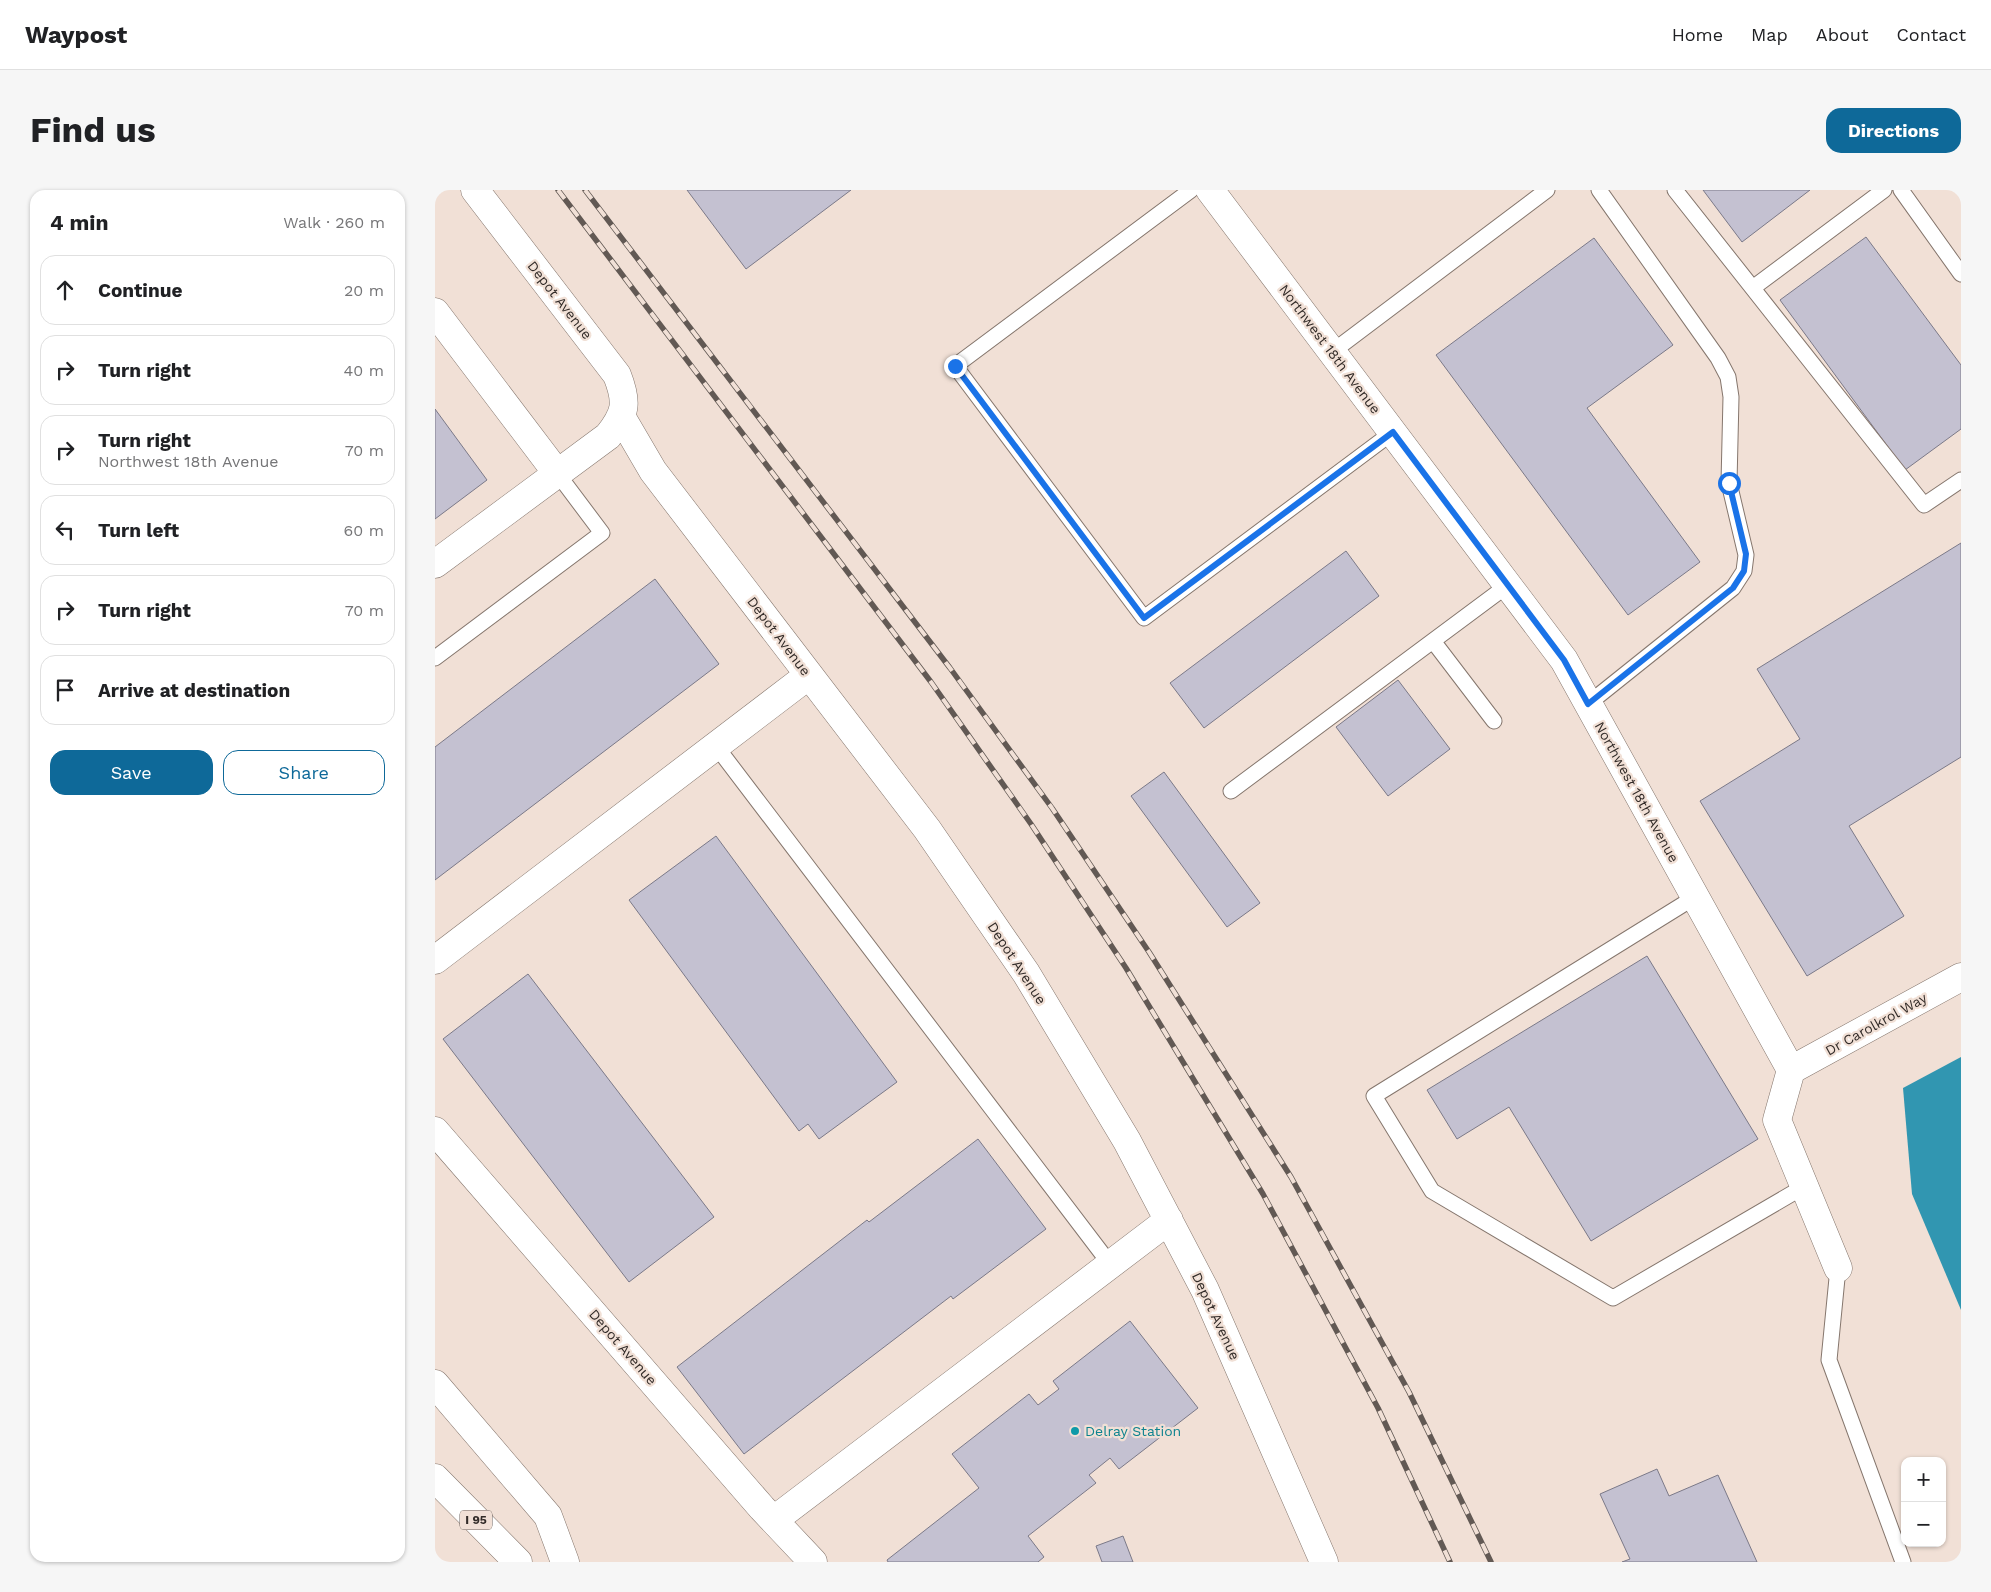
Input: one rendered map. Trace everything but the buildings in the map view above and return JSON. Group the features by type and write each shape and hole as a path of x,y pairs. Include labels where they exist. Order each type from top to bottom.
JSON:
{"main road":[{"name":"Depot Avenue","path":"475,190 617,375 625,396 621,418 653,471 927,830 1026,973 1127,1141 1205,1290 1323,1562"},
{"name":"Northwest 18th Avenue","path":"1210,190 1564,660 1791,1070"},
{"path":"435,312 557,473"},
{"path":"435,564 607,436 621,418"},
{"path":"435,960 809,675"},
{"name":"Dr Carolkrol Way","path":"1791,1070 1961,977"},
{"path":"1791,1070 1777,1120 1838,1268"},
{"name":"Depot Avenue","path":"435,1131 774,1520 813,1562"},
{"path":"774,1520 1169,1220"},
{"path":"435,1384 548,1516 565,1562"},
{"name":"I 95","path":"435,1478 518,1562"}],"lane":[{"path":"1191,190 955,366 1144,618 1393,432"},
{"path":"1332,352 1547,190"},
{"path":"1588,704 1733,588 1744,571 1746,554 1729,483 1731,397 1728,376 1718,358 1599,190"},
{"path":"1675,190 1754,287 1924,505 1961,480"},
{"path":"1754,287 1884,190"},
{"path":"1901,190 1961,274"},
{"path":"435,658 602,533 557,473"},
{"path":"1231,791 1508,585"},
{"path":"1433,641 1493,721"},
{"path":"716,746 1110,1264"},
{"path":"1695,897 1373,1096 1432,1191 1613,1298 1805,1186"},
{"path":"1838,1268 1829,1360 1903,1562"}],"water":[{"path":"1961,1057 1961,1310 1912,1194 1903,1088"}],"railway":[{"path":"558,190 931,682 1031,824 1126,968 1263,1194 1378,1408 1450,1562"},
{"path":"585,190 950,668 1052,808 1149,952 1291,1177 1409,1392 1491,1562"}],"place":[{"name":"Delray Station","path":"1075,1431"}],"route":[{"path":"955,366 1144,618 1393,432 1564,660 1588,704 1733,588 1744,571 1746,554 1732,502 1729,483"}]}
